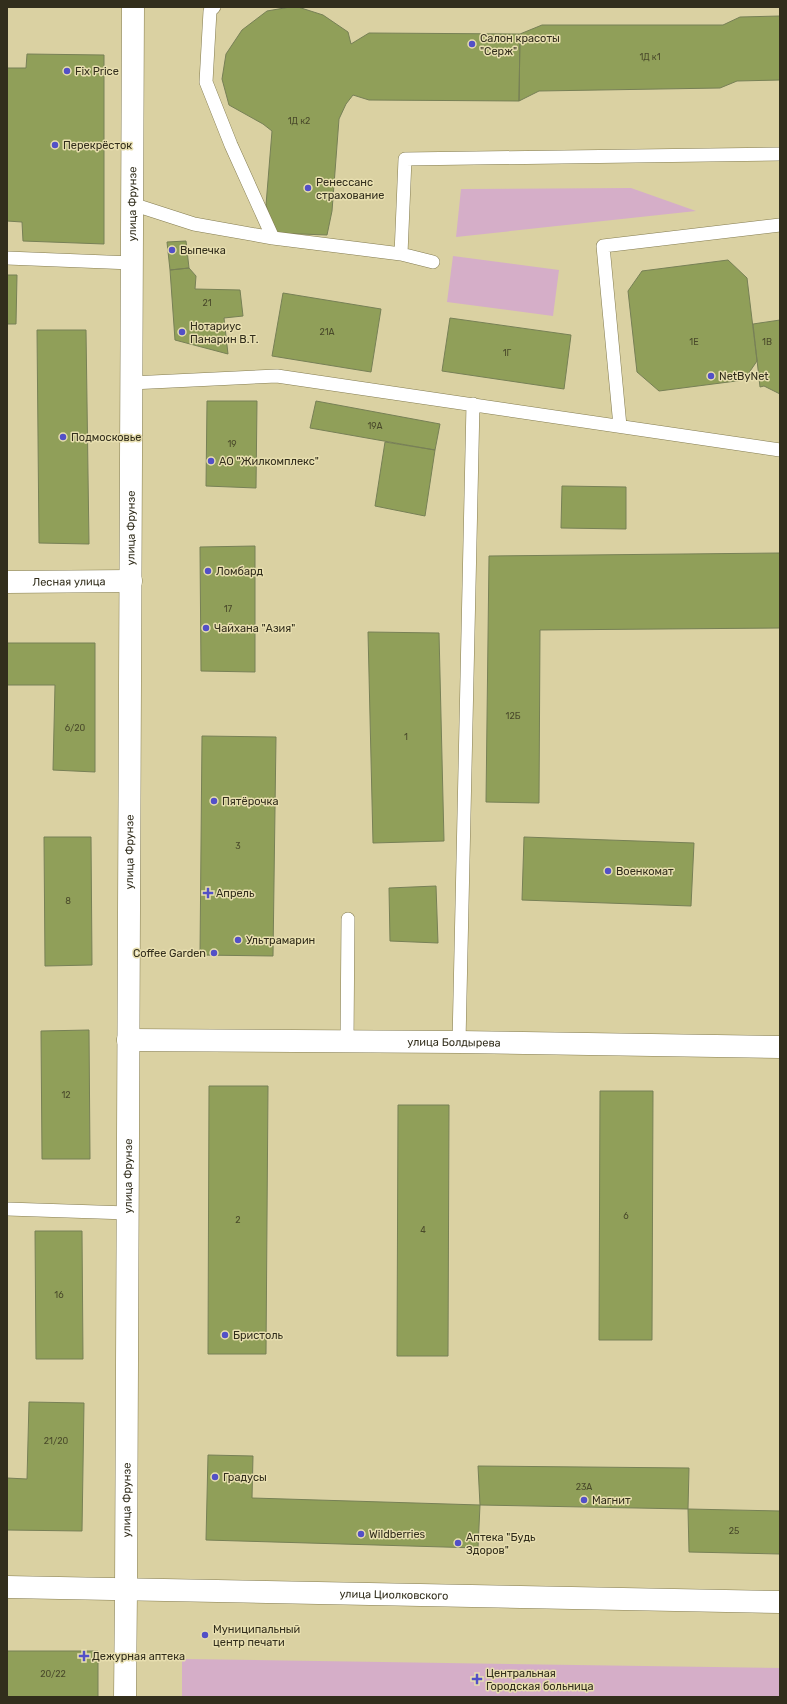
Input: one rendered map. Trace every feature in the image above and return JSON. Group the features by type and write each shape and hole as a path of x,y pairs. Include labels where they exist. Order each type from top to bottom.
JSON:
{"street":[{"name":"улица Фрунзе","path":"125,1697 133,7"},
{"name":"Лесная улица","path":"7,582 130,581"},
{"name":"улица Болдырева","path":"128,1040 459,1042 780,1047"},
{"name":"улица Циолковского","path":"7,1588 780,1602"}],"lane":[{"path":"214,7 210,11 206,82 231,145 274,238"},
{"path":"401,254 405,159 780,154"},
{"path":"132,204 194,224 274,238 401,254 433,262"},
{"path":"620,426 603,246 780,225"},
{"path":"7,258 132,263"},
{"path":"131,383 277,376 780,450"},
{"path":"459,1042 473,404"},
{"path":"347,1042 348,919"},
{"path":"7,1209 128,1213"}],"shaded area":[{"path":"631,188 696,211 456,237 461,189"},
{"path":"453,256 559,270 553,316 447,302"},
{"name":"Центральная Городская больница","path":"182,1659 780,1668 780,1697 182,1697"}],"building":[{"path":"298,7 323,15 348,32 351,44 369,33 520,34 519,101 369,100 353,95 346,104 339,119 332,211 327,235 275,233 266,205 272,131 263,124 229,105 222,79 226,54 242,30 267,11"},
{"path":"780,16 780,80 737,81 720,88 539,91 519,101 520,34 542,25 723,25 740,17"},
{"name":"Перекрёсток","path":"27,54 104,55 104,244 23,241 22,222 7,221 7,68 26,68"},
{"path":"186,241 189,268 170,270 167,242"},
{"path":"728,260 747,278 757,361 744,380 659,391 637,372 628,291 642,271"},
{"path":"189,268 196,276 195,289 240,290 243,316 224,318 228,354 175,340 170,270"},
{"path":"7,275 17,275 16,324 7,324"},
{"path":"283,293 381,309 371,372 272,356"},
{"path":"450,318 571,335 564,389 442,371"},
{"path":"780,320 780,394 764,386 760,387 753,324"},
{"name":"Подмосковье","path":"37,330 86,330 89,544 39,543"},
{"path":"207,401 257,401 256,488 206,486"},
{"path":"316,401 440,424 435,450 310,428"},
{"path":"385,442 435,450 425,516 375,506"},
{"path":"562,486 626,487 626,529 561,528"},
{"path":"255,546 255,672 201,671 200,547"},
{"path":"780,553 780,628 540,630 539,803 486,802 489,556"},
{"path":"368,632 439,633 444,841 373,843"},
{"path":"7,643 95,643 95,772 53,770 55,685 7,685"},
{"path":"202,736 276,737 273,956 200,955"},
{"path":"44,837 91,837 92,965 45,966"},
{"name":"Военкомат","path":"524,837 694,843 691,906 522,900"},
{"path":"436,886 438,943 390,941 389,888"},
{"path":"89,1030 90,1159 42,1159 41,1031"},
{"path":"209,1086 268,1086 266,1354 208,1354"},
{"path":"600,1091 653,1091 652,1340 599,1340"},
{"path":"398,1105 449,1105 448,1356 397,1356"},
{"path":"35,1231 82,1231 83,1359 36,1359"},
{"path":"29,1402 84,1403 82,1531 7,1530 7,1478 27,1479"},
{"path":"208,1455 253,1456 252,1498 480,1505 478,1548 206,1540"},
{"path":"478,1466 689,1468 688,1509 480,1505"},
{"path":"688,1509 780,1511 780,1554 689,1552"},
{"path":"7,1651 98,1651 98,1697 7,1697"}],"place":[{"name":"Салон красоты \"Серж\"","path":"472,44"},
{"name":"Fix Price","path":"67,71"},
{"name":"Перекрёсток","path":"55,145"},
{"name":"Ренессанс страхование","path":"308,188"},
{"name":"Выпечка","path":"172,250"},
{"name":"Нотариус Панарин В.Т.","path":"182,332"},
{"name":"NetByNet","path":"711,376"},
{"name":"Подмосковье","path":"63,437"},
{"name":"АО \"Жилкомплекс\"","path":"211,461"},
{"name":"Ломбард","path":"208,571"},
{"name":"Чайхана \"Азия\"","path":"206,628"},
{"name":"Пятёрочка","path":"214,801"},
{"name":"Военкомат","path":"608,871"},
{"name":"Апрель","path":"208,893"},
{"name":"Ультрамарин","path":"238,940"},
{"name":"Coffee Garden","path":"214,953"},
{"name":"Бристоль","path":"225,1335"},
{"name":"Градусы","path":"215,1477"},
{"name":"Магнит","path":"584,1500"},
{"name":"Wildberries","path":"361,1534"},
{"name":"Аптека \"Будь Здоров\"","path":"458,1543"},
{"name":"Муниципальный центр печати","path":"205,1635"},
{"name":"Дежурная аптека","path":"84,1656"},
{"name":"Центральная Городская больница","path":"477,1679"}]}
